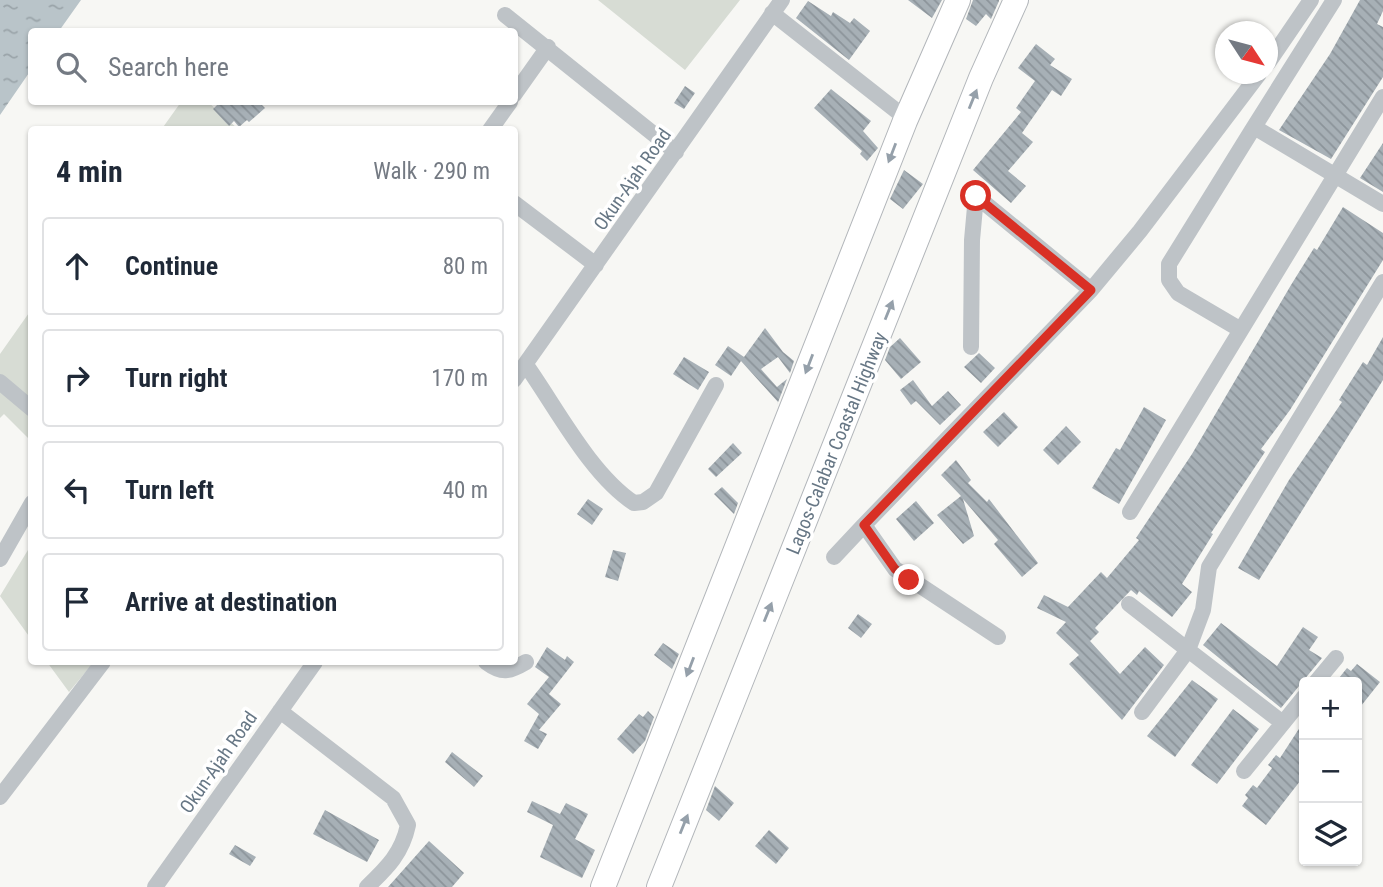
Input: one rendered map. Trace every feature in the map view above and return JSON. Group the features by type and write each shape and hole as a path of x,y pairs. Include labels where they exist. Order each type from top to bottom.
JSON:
{"highway":[{"path":"603,887 905,121 958,0"},
{"name":"Lagos-Calabar Coastal Highway","path":"659,887 971,103 1016,0"}],"street":[{"path":"1278,48 1311,0"},
{"path":"1241,330 1178,293 1169,280 1169,264 1334,0"},
{"path":"777,7 898,112"},
{"name":"Okun-Ajah Road","path":"518,375 777,7"},
{"path":"505,15 677,152"},
{"path":"518,89 548,47"},
{"path":"834,557 1091,290 1140,231 1251,84"},
{"path":"1130,512 1383,97"},
{"path":"493,126 508,105"},
{"path":"1254,127 1383,204"},
{"path":"971,347 972,240 976,196 1091,290"},
{"path":"518,206 596,265"},
{"path":"1142,712 1188,650 1203,610 1209,568 1383,282"},
{"path":"526,365 592,460 614,486 634,503 643,502 656,493 716,385"},
{"path":"0,382 28,406"},
{"path":"0,559 28,510"},
{"path":"864,525 895,569 998,637"},
{"path":"1129,604 1283,723"},
{"path":"1320,677 1336,658"},
{"path":"490,665 499,671 510,671 526,662"},
{"path":"0,797 101,665"},
{"name":"Okun-Ajah Road","path":"155,887 313,665"},
{"path":"1244,771 1299,703"},
{"path":"280,711 393,798 408,825 404,845 394,861 367,887"}],"shaded area":[{"path":"598,0 740,0 685,70"},
{"path":"179,105 211,105 235,126 164,126"},
{"path":"28,314 28,438 4,414 0,418 0,354"},
{"path":"28,550 28,635 0,596"},
{"path":"49,665 92,665 69,692"}],"water":[{"path":"0,0 81,0 61,28 28,28 28,74 0,115"}],"building":[{"path":"908,0 942,0 932,18"},
{"path":"973,0 999,0 991,19 986,14 976,26 966,19"},
{"path":"1360,0 1383,0 1383,11 1377,24 1383,27 1383,77 1331,159 1279,130 1330,54"},
{"path":"808,1 831,16 833,12 850,23 854,18 870,31 849,60 796,18"},
{"path":"1036,44 1055,59 1050,65 1072,79 1061,96 1052,90 1022,133 1033,142 1008,171 1026,186 1011,203 973,170 1021,112 1016,108 1035,81 1018,68"},
{"path":"685,86 695,93 684,109 674,103"},
{"path":"831,89 871,121 863,131 878,148 867,161 860,154 862,151 814,108"},
{"path":"217,105 262,105 265,108 240,126 234,121 229,126 213,109"},
{"path":"1383,143 1383,192 1360,178"},
{"path":"904,170 923,184 903,209 890,199"},
{"path":"1343,207 1383,233 1383,260 1290,410 1261,449 1265,452 1211,533 1213,534 1182,584 1192,592 1172,617 1139,591 1137,595 1131,590 1095,628 1099,632 1090,641 1120,674 1145,647 1164,665 1122,720 1069,664 1079,655 1056,633 1066,622 1037,608 1044,595 1068,607 1101,572 1107,578 1139,540 1136,538 1192,454 1291,285 1314,248 1317,250"},
{"path":"765,328 783,352 794,361 790,373 778,357 761,369 777,387 787,379 777,405 778,402 741,361 731,376 715,365 728,346 744,357"},
{"path":"1383,337 1383,380 1259,580 1238,568 1289,480 1342,402 1339,400 1363,362 1367,365"},
{"path":"900,338 921,362 901,379 885,360 890,347"},
{"path":"979,353 995,368 981,383 964,367"},
{"path":"684,357 709,372 698,390 673,374"},
{"path":"913,380 932,406 948,391 961,405 940,425 916,401 911,405 900,390"},
{"path":"1144,407 1166,420 1119,504 1092,488 1116,448 1120,450"},
{"path":"1004,412 1018,427 998,447 983,432"},
{"path":"1066,426 1081,442 1058,465 1043,450"},
{"path":"733,443 742,453 716,477 708,469"},
{"path":"956,460 971,480 968,483 987,502 989,499 1038,563 1022,577 994,544 998,540 963,499 974,536 963,544 937,515 961,496 941,475"},
{"path":"722,487 738,503 734,514 714,494"},
{"path":"588,499 603,509 592,525 577,514"},
{"path":"916,501 934,523 914,541 896,519"},
{"path":"613,550 626,553 618,581 605,577"},
{"path":"858,614 872,624 861,638 848,628"},
{"path":"1221,623 1277,666 1303,627 1318,637 1309,650 1322,658 1306,677 1299,677 1299,686 1281,708 1203,645"},
{"path":"663,643 679,654 672,669 654,655"},
{"path":"547,647 565,660 567,656 574,662 549,694 561,704 539,730 547,734 538,749 524,741 539,714 527,704 549,677 535,667"},
{"path":"1357,664 1380,682 1362,705 1362,677 1340,677 1347,668 1351,671"},
{"path":"1192,680 1218,699 1175,757 1147,736"},
{"path":"1233,709 1259,729 1217,784 1191,765"},
{"path":"648,711 654,717 645,741 633,754 617,739 639,714 643,717"},
{"path":"1299,729 1299,782 1266,825 1242,806 1248,798 1245,795 1253,785 1257,788 1272,768 1268,765 1276,755 1280,758"},
{"path":"452,752 483,776 474,787 445,762"},
{"path":"715,786 734,803 719,821 706,810"},
{"path":"532,801 560,814 566,803 588,814 575,839 595,850 582,878 540,857 553,825 527,812"},
{"path":"325,810 379,840 367,862 313,834"},
{"path":"769,830 789,848 776,864 755,846"},
{"path":"429,841 464,873 452,887 388,887"},
{"path":"235,845 256,857 250,866 229,854"}],"route":[{"path":"909,580 895,569 864,525 1091,290 976,196"}]}
